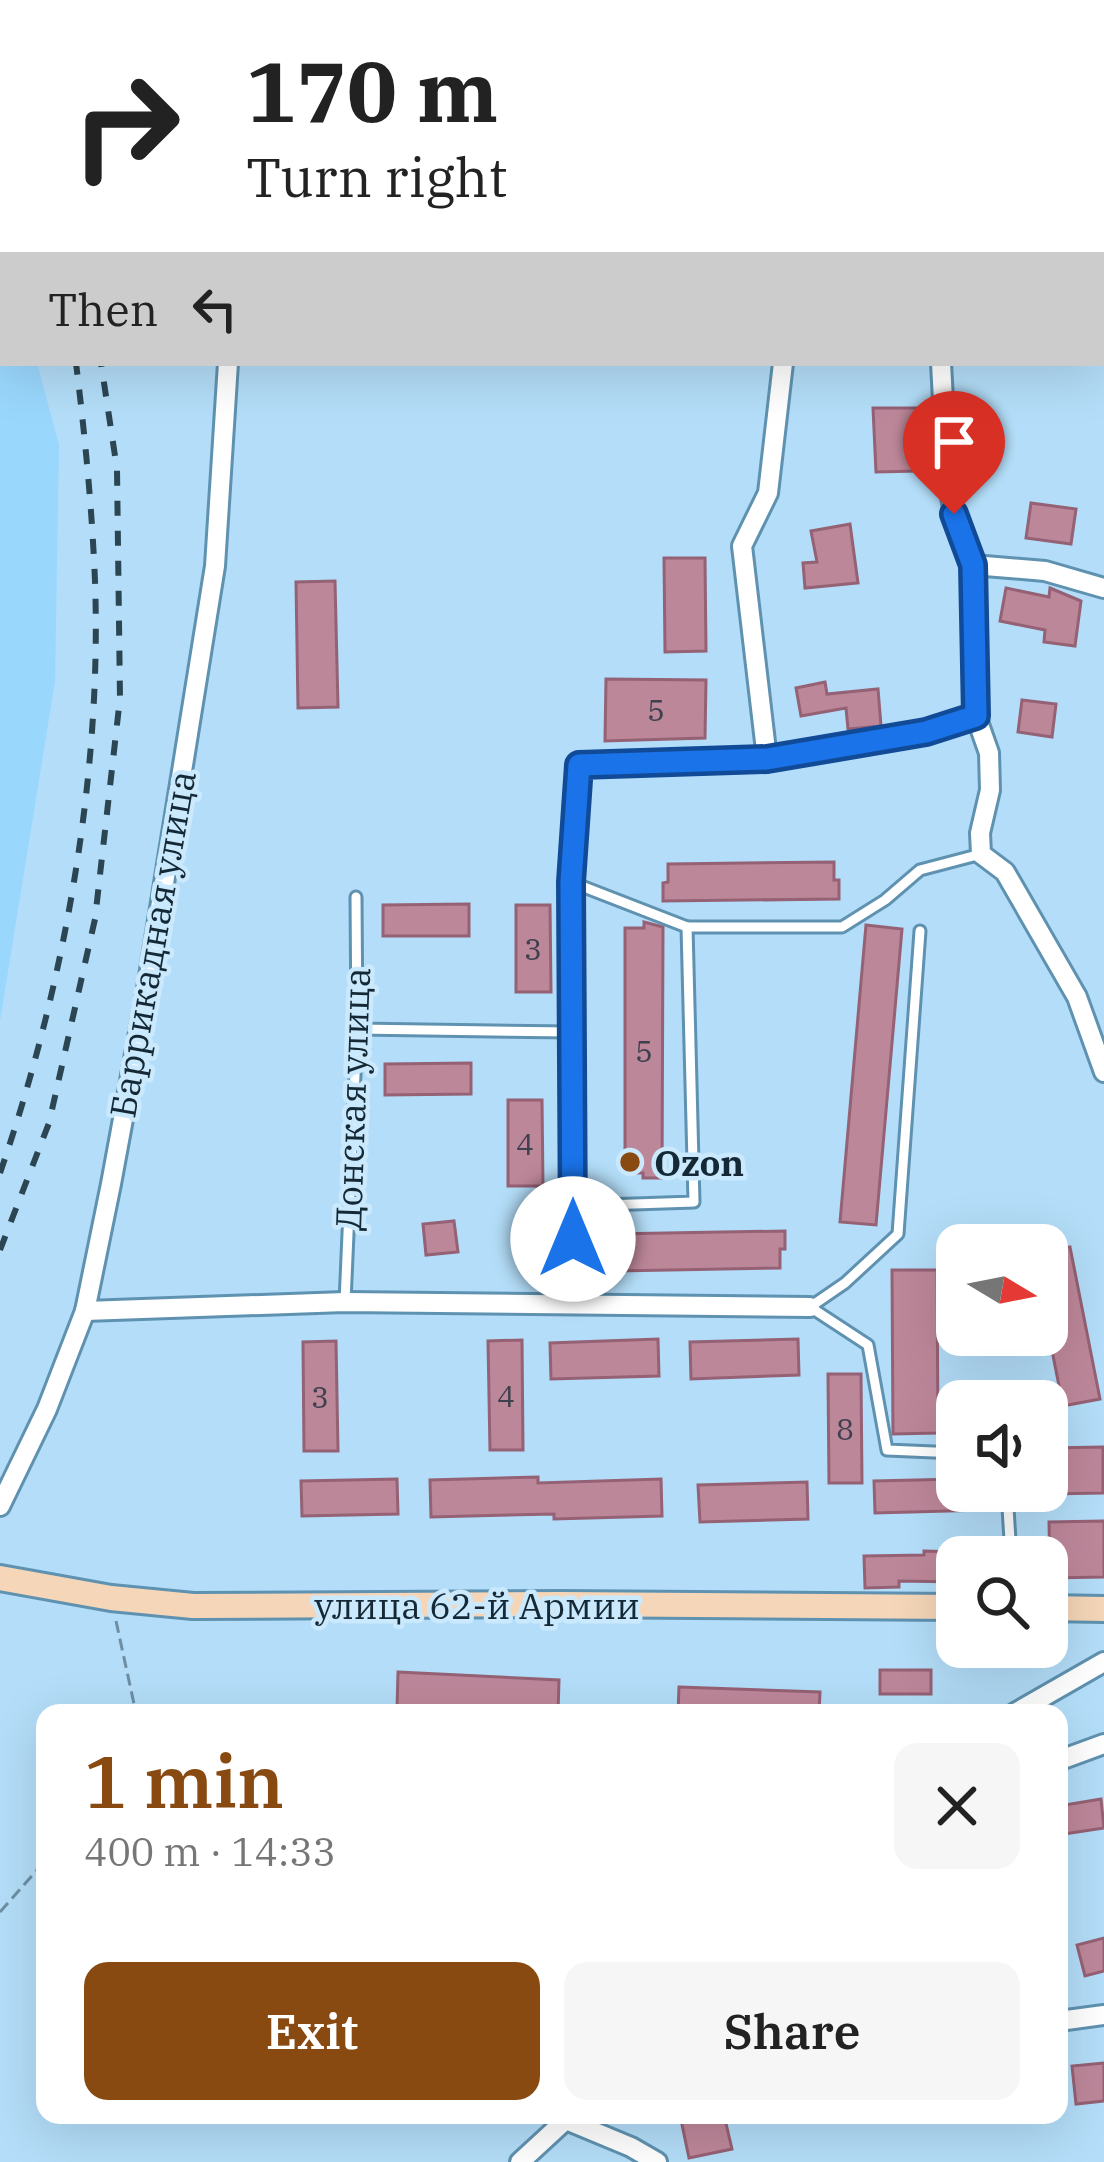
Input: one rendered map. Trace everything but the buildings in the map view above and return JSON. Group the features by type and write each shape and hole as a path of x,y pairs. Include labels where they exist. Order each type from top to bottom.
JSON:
{"street":[{"name":"Баррикадная улица","path":"0,1506 47,1409 85,1312 146,989 215,566 228,366"},
{"path":"767,759 742,546 767,493 783,366"},
{"path":"941,366 947,475 954,514 973,565 976,716 989,753 991,790 980,833 981,854 1006,872 1078,997 1104,1072"},
{"path":"973,565 1045,571 1104,588"},
{"path":"572,1303 571,882 579,765 767,759 926,732 976,716"},
{"path":"85,1312 345,1302 810,1307"},
{"name":"улица 62-й Армии","path":"0,1578 111,1598 194,1606 936,1607"},
{"path":"1068,1608 1104,1609"},
{"path":"1031,1704 1104,1662"},
{"path":"1068,1757 1104,1744"},
{"path":"1068,2020 1104,2015"},
{"path":"520,2162 561,2124"},
{"path":"583,2124 657,2162"}],"lane":[{"path":"571,882 687,928 842,927 920,871 981,854"},
{"name":"Донская улица","path":"345,1302 357,1029 356,896"},
{"path":"574,1206 694,1202 687,928"},
{"path":"920,932 898,1234 810,1307 868,1346 886,1450 936,1452"},
{"path":"357,1029 570,1032"}],"path":[{"path":"111,1598 134,1704"},
{"path":"0,1912 36,1871"}],"shaded area":[{"path":"0,366 38,366 59,445 55,681 0,1021"}],"railway":[{"path":"0,1173 43,1030 85,805 96,655 95,581 76,366"},
{"path":"0,1250 49,1123 95,919 120,698 117,469 101,366"}],"place":[{"name":"Ozon","path":"630,1162"}],"route":[{"path":"573,1239 571,882 579,765 767,759 926,732 976,716 973,565 954,514"}]}
